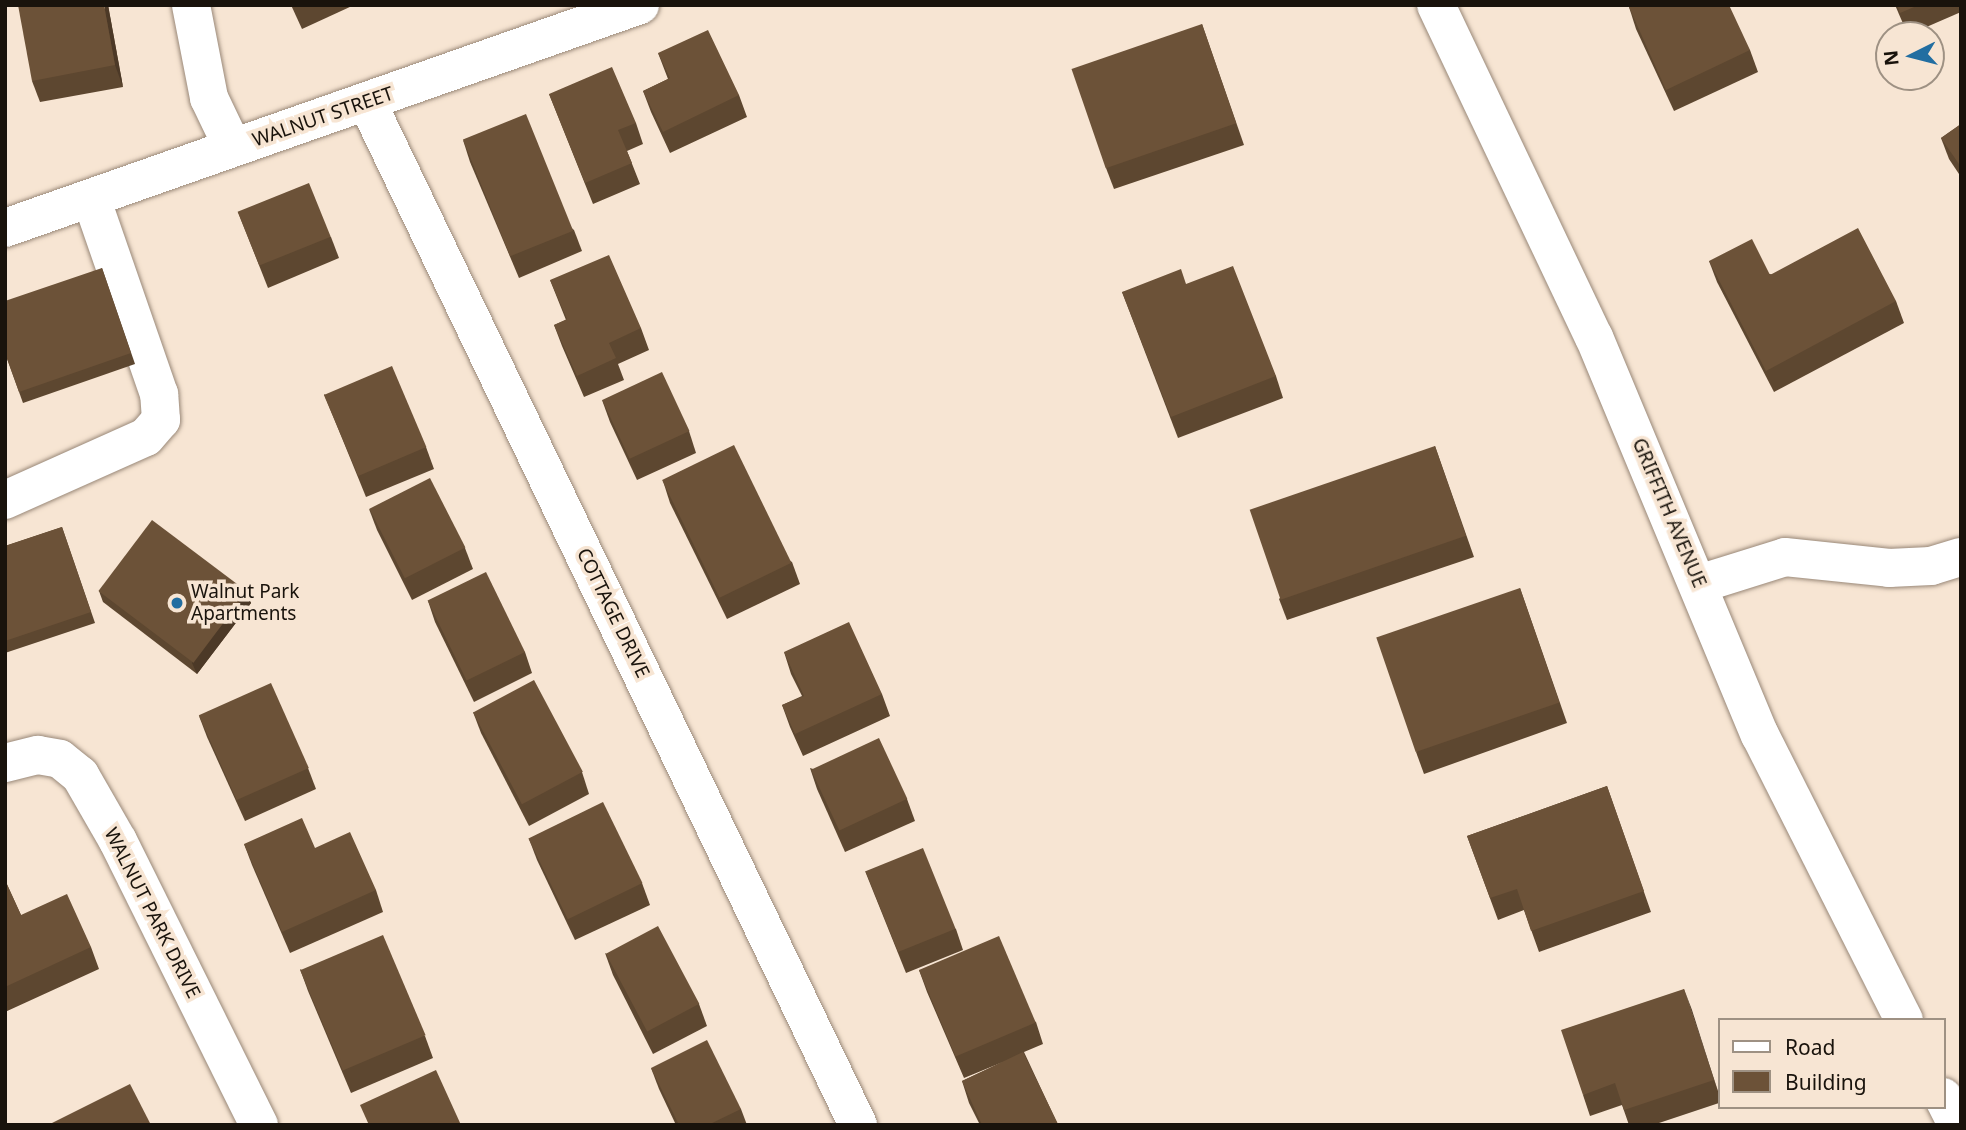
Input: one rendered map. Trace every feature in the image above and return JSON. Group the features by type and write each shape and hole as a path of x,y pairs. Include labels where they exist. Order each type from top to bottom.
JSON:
{"street":[{"path":"191,5 209,98 233,148"},
{"name":"WALNUT STREET","path":"5,228 640,5"},
{"name":"GRIFFITH AVENUE","path":"1444,7 1594,337 1760,735 1903,1018"},
{"name":"COTTAGE DRIVE","path":"367,102 858,1125"},
{"path":"5,500 146,437 161,420 159,394 91,198"},
{"path":"1699,584 1785,557 1889,568 1931,566 1961,557"},
{"name":"WALNUT PARK DRIVE","path":"5,763 38,755 60,758 79,775 118,841 259,1125"},
{"path":"1945,1101 1958,1125"}],"building":[{"path":"18,5 104,5 115,65 32,81"},
{"path":"1729,5 1750,50 1666,90 1629,7"},
{"path":"1897,5 1919,5 1900,13"},
{"path":"1202,24 1236,123 1106,168 1072,69"},
{"path":"708,30 739,95 663,132 643,91 670,78 658,53"},
{"path":"612,67 636,123 618,130 632,163 585,183 549,94"},
{"path":"526,114 573,231 510,256 463,139"},
{"path":"1961,124 1961,167 1941,138"},
{"path":"309,183 331,237 259,266 238,212"},
{"path":"1858,228 1896,301 1766,371 1709,261 1752,239 1770,275"},
{"path":"609,255 641,328 609,343 616,358 577,376 554,325 567,319 550,280"},
{"path":"1233,266 1276,376 1171,417 1122,292 1181,269 1186,284"},
{"path":"102,268 131,353 19,392 5,353 5,301"},
{"path":"392,366 426,447 358,476 324,395"},
{"path":"662,372 689,431 630,459 602,400"},
{"path":"734,445 791,563 720,598 662,480"},
{"path":"1435,446 1466,536 1281,600 1250,510"},
{"path":"430,478 465,547 405,578 369,509"},
{"name":"Walnut Park Apartments","path":"152,520 247,592 193,663 98,591"},
{"path":"62,527 91,612 5,641 5,546"},
{"path":"486,572 525,652 467,680 428,600"},
{"path":"1520,588 1559,702 1416,752 1376,637"},
{"path":"849,622 882,694 795,734 782,705 804,696 784,652"},
{"path":"534,680 583,772 522,804 473,712"},
{"path":"271,683 309,768 237,800 199,715"},
{"path":"879,738 907,799 839,830 811,770"},
{"path":"1607,786 1644,891 1531,931 1517,889 1490,898 1467,836"},
{"path":"603,802 642,883 568,919 528,838"},
{"path":"302,818 315,848 350,832 376,890 282,932 244,844"},
{"path":"923,848 956,929 898,952 866,871"},
{"path":"5,880 21,915 67,894 91,947 5,987"},
{"path":"658,926 699,1004 647,1031 606,954"},
{"path":"383,935 426,1035 343,1071 300,970"},
{"path":"999,936 1036,1023 956,1057 919,970"},
{"path":"1684,989 1714,1080 1624,1110 1615,1083 1583,1095 1561,1030"},
{"path":"707,1040 741,1109 708,1125 679,1125 651,1068"},
{"path":"1023,1052 1058,1124 982,1125 962,1081"},
{"path":"436,1070 461,1125 369,1125 360,1105"},
{"path":"130,1084 151,1125 48,1125"}],"place":[{"name":"Walnut Park Apartments","path":"177,603"}]}
